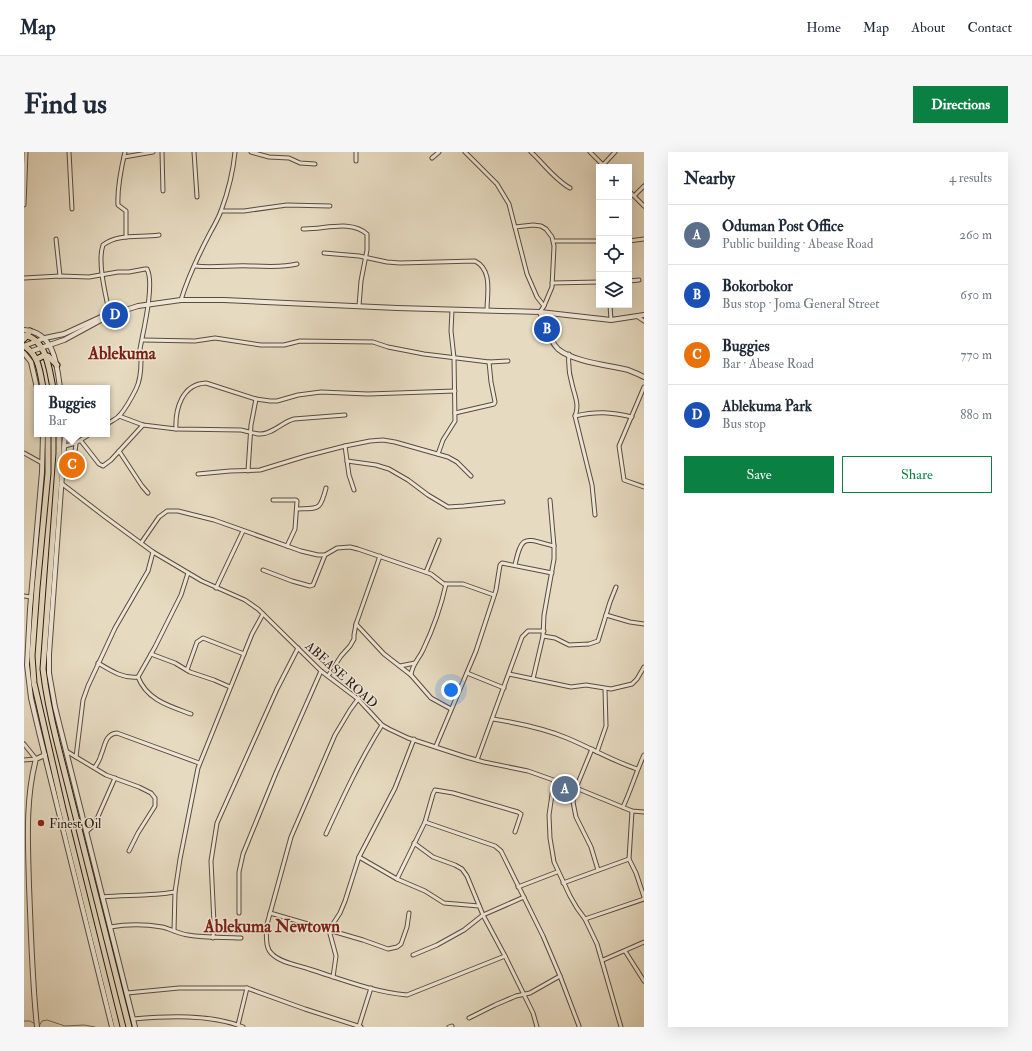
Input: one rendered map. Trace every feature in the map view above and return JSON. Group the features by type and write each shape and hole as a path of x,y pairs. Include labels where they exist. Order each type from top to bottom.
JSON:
{"main road":[{"path":"26,334 37,341 42,348 46,356 52,385"},
{"path":"24,346 32,351 37,359 42,385"},
{"path":"37,359 46,356 50,357 57,366"},
{"path":"48,437 48,473 31,636 32,667 34,683 63,809 92,921 117,1027"},
{"path":"59,437 43,669 48,702 73,807 129,1027"},
{"path":"64,769 70,767"},
{"path":"63,809 73,807"},
{"path":"92,921 102,919"}],"street":[{"path":"24,205 26,152"},
{"path":"69,152 72,209"},
{"path":"125,152 119,181 118,205 126,211 126,237"},
{"path":"124,158 153,152"},
{"path":"162,152 163,191"},
{"path":"194,152 197,197"},
{"path":"181,300 185,288 221,211 232,175 235,152"},
{"path":"251,152 269,157 289,158 300,163 315,164"},
{"path":"356,152 356,161"},
{"path":"432,158 439,152"},
{"path":"465,152 502,192 509,204 527,274 537,297 544,306"},
{"path":"531,152 562,183 570,188"},
{"path":"590,152 602,164"},
{"path":"606,164 615,152"},
{"path":"644,186 634,196 644,206"},
{"path":"221,211 244,211 287,205 330,206"},
{"path":"515,227 533,225 541,226 550,232 554,241 551,290 540,312"},
{"path":"303,229 337,226 358,228 367,234 367,250 359,306"},
{"path":"108,316 103,275 103,245 107,241 126,237 159,235"},
{"path":"56,239 60,276"},
{"path":"632,241 644,239"},
{"path":"554,241 596,241"},
{"path":"324,253 354,255 400,263 475,261 481,264 488,276 487,310"},
{"path":"195,266 214,268 251,266 279,267 297,264"},
{"path":"24,278 60,276 89,278 147,269 150,281 143,340 140,350 141,369 136,388 119,416 110,422"},
{"path":"632,281 639,280"},
{"path":"552,283 596,282"},
{"path":"32,351 64,340 108,316 130,308 181,300 224,300 452,310 540,312 611,320 644,316"},
{"path":"610,308 611,320"},
{"path":"438,454 443,440 454,425 455,421 454,358 451,331 452,310"},
{"path":"540,312 554,343 559,349 599,364 624,369 644,377"},
{"path":"24,346 45,338 64,334 101,317 108,316"},
{"path":"638,317 644,321"},
{"path":"26,334 37,333 45,338 50,345 57,366 60,385"},
{"path":"143,340 195,341 215,338 262,344 284,345 300,341 373,342 412,352 454,358 489,362 508,361"},
{"path":"24,353 31,362 36,385"},
{"path":"569,354 569,369 577,412 575,416 592,485 596,515"},
{"path":"455,413 494,404 495,402 490,382 489,362"},
{"path":"176,429 180,402 184,393 196,385 206,384 265,401 277,401 298,395 321,392 368,394 455,391"},
{"path":"644,387 619,446 622,477 626,481 644,487"},
{"path":"248,471 251,431 256,399"},
{"path":"575,416 598,412 615,413 632,417"},
{"path":"119,416 143,425 176,429 251,431 258,434 265,434 291,420 320,416 345,415"},
{"path":"81,441 100,466 106,464 143,425"},
{"path":"43,437 31,597 31,636 26,669 31,698 112,1027"},
{"path":"65,437 49,654 49,673 54,706 135,1027"},
{"path":"65,446 81,441 86,437"},
{"path":"198,474 221,471 266,469 306,456 345,446 383,440 395,442 455,460 471,476"},
{"path":"63,464 75,456 76,443"},
{"path":"345,446 349,475 354,490"},
{"path":"119,451 148,493"},
{"path":"24,453 42,463"},
{"path":"347,462 376,465 389,469 448,507 503,502"},
{"name":"ABEASE ROAD","path":"61,483 153,552 216,588 245,600 264,614 321,671 358,699 382,726 397,734 414,740 477,760 519,769 576,788 632,811 644,812"},
{"path":"297,509 318,507 322,502 326,488"},
{"path":"273,500 296,500 297,509 294,531 287,546"},
{"path":"533,679 544,631 544,614 552,573 554,546 550,500"},
{"path":"141,543 162,513 172,510 214,520 287,546 318,555 325,555 337,548 348,547 426,572 446,584 463,584 494,595"},
{"path":"216,588 243,531"},
{"path":"426,572 439,540"},
{"path":"515,565 520,546 523,542 530,541 554,546"},
{"path":"76,757 83,700 88,686 115,628 148,571 153,552"},
{"path":"263,570 310,586 313,585 325,555"},
{"path":"328,676 354,639 356,624 380,556"},
{"path":"436,746 476,651 494,595 500,565 502,562 552,573"},
{"path":"138,677 182,595 188,573"},
{"path":"411,675 415,662 425,644 440,606 446,584"},
{"path":"543,636 554,638 569,645 594,643 598,641 616,587"},
{"path":"24,596 31,597"},
{"path":"174,931 175,892 194,782 199,763 252,634 264,614"},
{"path":"606,616 644,624"},
{"path":"356,624 384,654 411,675 431,698 443,706 451,709"},
{"path":"477,760 515,655 525,633 528,631 544,631"},
{"path":"187,670 197,642 203,638 244,654"},
{"path":"213,938 212,861 217,823 277,689 298,648"},
{"path":"151,654 230,687"},
{"path":"400,666 415,662"},
{"path":"98,663 124,676 133,678 138,677"},
{"path":"509,674 571,687 586,685 615,688 632,684 637,679 644,667"},
{"path":"239,913 239,872 243,854 276,773 321,671"},
{"path":"467,673 504,688"},
{"path":"138,677 144,689 155,699 191,714"},
{"path":"597,752 606,726 605,688"},
{"path":"358,699 335,735 291,837 266,928 269,950 272,955 281,960 333,977 371,988 407,995 505,956"},
{"path":"493,719 540,728 568,738 637,769"},
{"path":"326,834 348,785 369,746 382,726"},
{"path":"95,767 101,757 107,738 111,734 117,733 199,763"},
{"path":"333,977 336,956 329,930 340,913 359,856 395,788 414,740"},
{"path":"24,744 36,759"},
{"path":"592,749 573,798 574,810 580,826 591,846 598,870"},
{"path":"66,751 95,767 106,775 140,787 151,793 155,798 155,806 140,829 129,851"},
{"path":"24,760 36,759 45,755"},
{"path":"623,807 635,778 637,769 644,755"},
{"path":"36,759 26,818 34,1000 37,1027"},
{"path":"86,832 94,825 115,778"},
{"path":"554,781 549,811 552,857 557,872 596,940 620,1027"},
{"path":"398,879 425,822 435,790 441,790 518,812 521,814 521,818 515,832"},
{"path":"585,919 644,898 636,873 629,859 632,811"},
{"path":"425,822 499,848 524,897 560,976 579,1026"},
{"path":"414,843 433,857 462,869 467,876 483,915 533,1013 537,1027"},
{"path":"359,856 398,879 425,891 444,903 479,906"},
{"path":"563,882 629,859"},
{"path":"518,887 557,872"},
{"path":"102,897 153,895 175,892"},
{"path":"413,955 464,930 483,915 524,897"},
{"path":"270,913 363,940 383,948 393,949 400,944 407,927 409,913"},
{"path":"110,927 143,925 189,935 213,938 241,938"},
{"path":"602,960 644,942"},
{"path":"625,951 644,981"},
{"path":"469,1018 516,996 524,995 560,976"},
{"path":"127,993 179,988 247,988 360,1027 371,988"},
{"path":"238,1025 247,988"},
{"path":"133,1019 174,1017 197,1018 243,1027"}],"waterway":[{"path":"39,1026 42,1021 47,1020 65,1026 84,1025 95,1027"},
{"path":"24,1021 30,1021 35,1024"}],"place":[{"name":"Ablekuma Park","path":"115,315"},
{"name":"Bokorbokor","path":"547,329"},
{"name":"Buggies","path":"72,465"},
{"name":"Oduman Post Office","path":"565,789"},
{"name":"Finest Oil","path":"41,823"}],"district":[{"name":"Ablekuma","path":"122,353"},
{"name":"Ablekuma Newtown","path":"272,926"}]}
